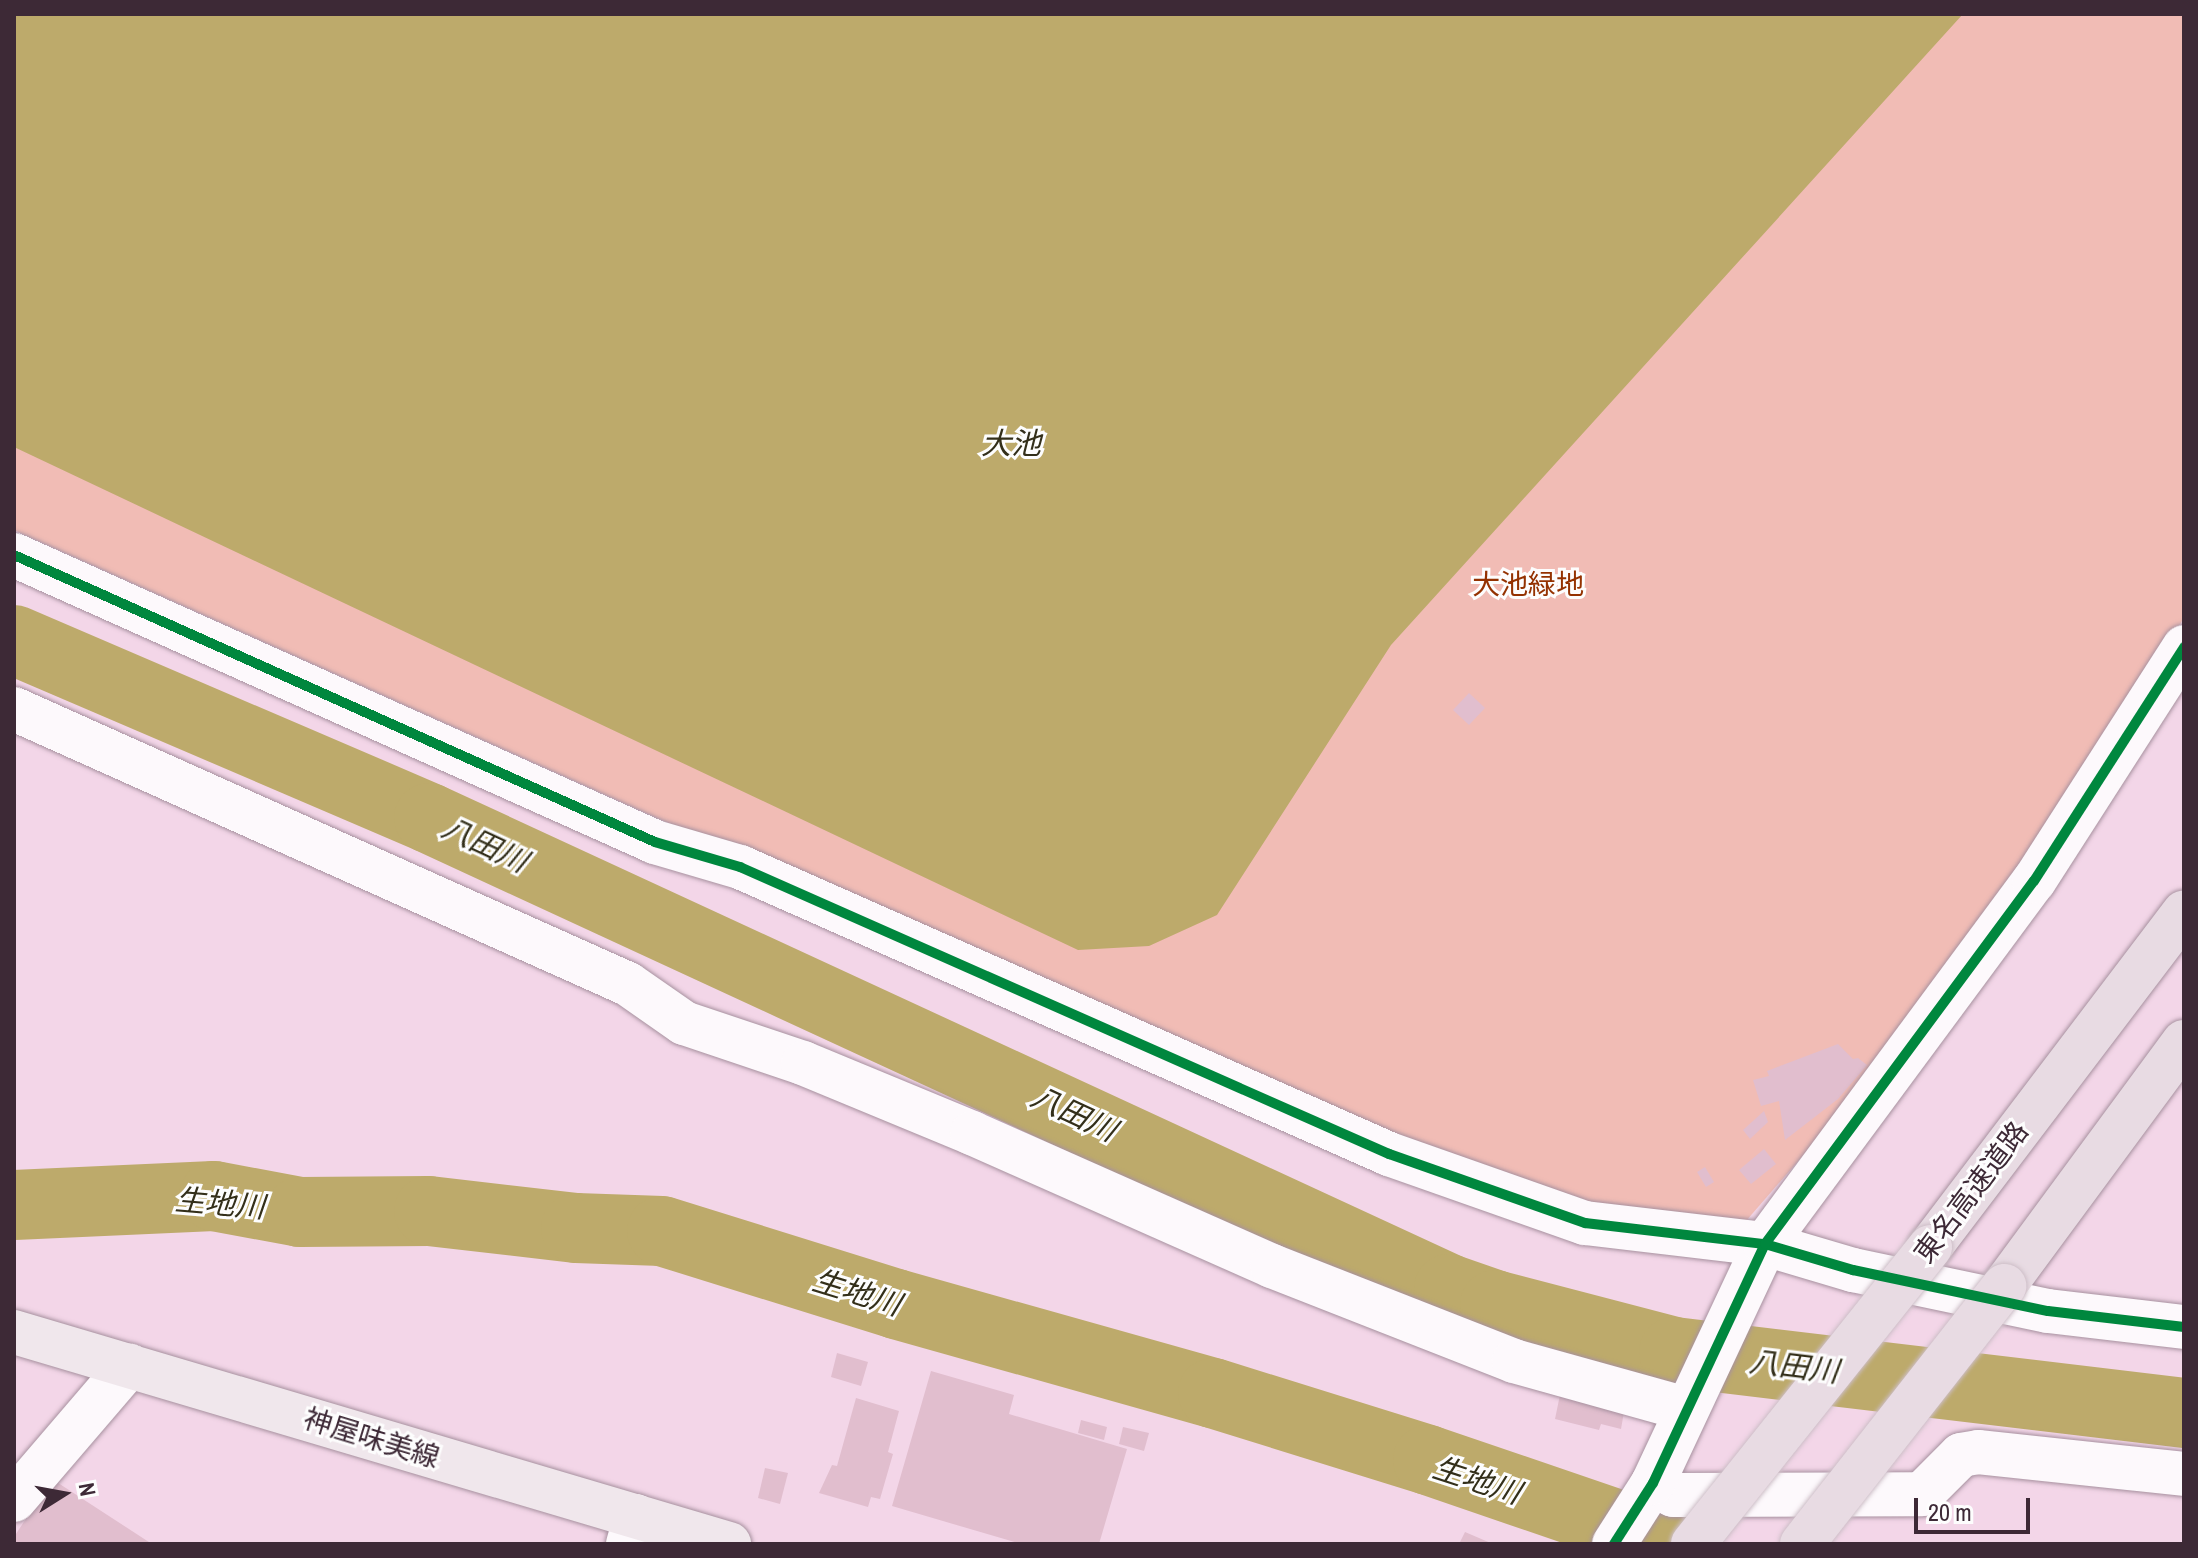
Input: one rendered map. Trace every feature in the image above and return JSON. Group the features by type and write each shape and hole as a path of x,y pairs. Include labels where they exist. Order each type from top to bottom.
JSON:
{"highway":[{"name":"東名高速道路","path":"1693,1544 1930,1247 2184,912"},
{"path":"1802,1544 2004,1286 2184,1042"}],"main road":[{"name":"神屋味美線","path":"14,1332 129,1366 632,1530 729,1544"}],"street":[{"path":"14,555 655,842 740,867 1389,1154 1585,1223 1765,1244 1853,1270 2048,1311 2184,1327"},
{"path":"1614,1544 1653,1483 1765,1244 2034,881 2184,647"},
{"path":"14,709 628,984 684,1023 803,1063 972,1133 1272,1266 1514,1361 1686,1409"},
{"path":"14,1500 129,1366"},
{"path":"1653,1483 1673,1495 1922,1494 1961,1455 1978,1452 2184,1474"}],"green space":[{"name":"大池緑地","path":"14,14 2184,14 2184,618 2022,870 1871,1077 1733,1236 1587,1211 1178,1051 14,530"}],"water":[{"name":"大池","path":"14,14 1963,14 1391,645 1217,915 1149,946 1078,950 14,447"}],"building":[{"path":"1469,693 1485,708 1469,725 1453,710"},
{"path":"1838,1044 1853,1059 1858,1058 1867,1065 1838,1099 1785,1140 1779,1101 1761,1106 1753,1080 1769,1076 1767,1071"},
{"path":"1764,1111 1768,1122 1750,1139 1743,1130"},
{"path":"1764,1149 1776,1164 1751,1184 1739,1170"},
{"path":"1705,1167 1714,1182 1706,1187 1697,1172"},
{"path":"837,1353 868,1362 861,1386 831,1377"},
{"path":"931,1371 1014,1395 1009,1414 1127,1449 1099,1544 1021,1544 892,1506"},
{"path":"1561,1390 1624,1412 1621,1429 1601,1424 1599,1430 1555,1419"},
{"path":"856,1398 899,1411 888,1452 893,1454 880,1499 871,1497 868,1507 819,1493 832,1465 837,1466"},
{"path":"1081,1420 1107,1427 1104,1440 1078,1433"},
{"path":"1123,1427 1149,1433 1144,1451 1119,1444"},
{"path":"765,1468 788,1473 780,1504 758,1498"},
{"path":"52,1479 152,1544 14,1544 14,1537"},
{"path":"1465,1532 1493,1544 1459,1544"}],"waterway":[{"name":"八田川","path":"14,640 429,818 1449,1289 1495,1305 1674,1352 2184,1413"},
{"name":"生地川","path":"14,1205 214,1196 300,1212 429,1211 576,1228 662,1231 896,1304 1213,1393 1428,1460 1674,1544"}],"cycle path":[{"path":"14,555 655,842 740,867 1389,1154 1585,1223 1765,1244 1853,1270 2048,1311 2184,1327"},
{"path":"1614,1544 1653,1483 1765,1244 2034,881 2184,647"}]}
